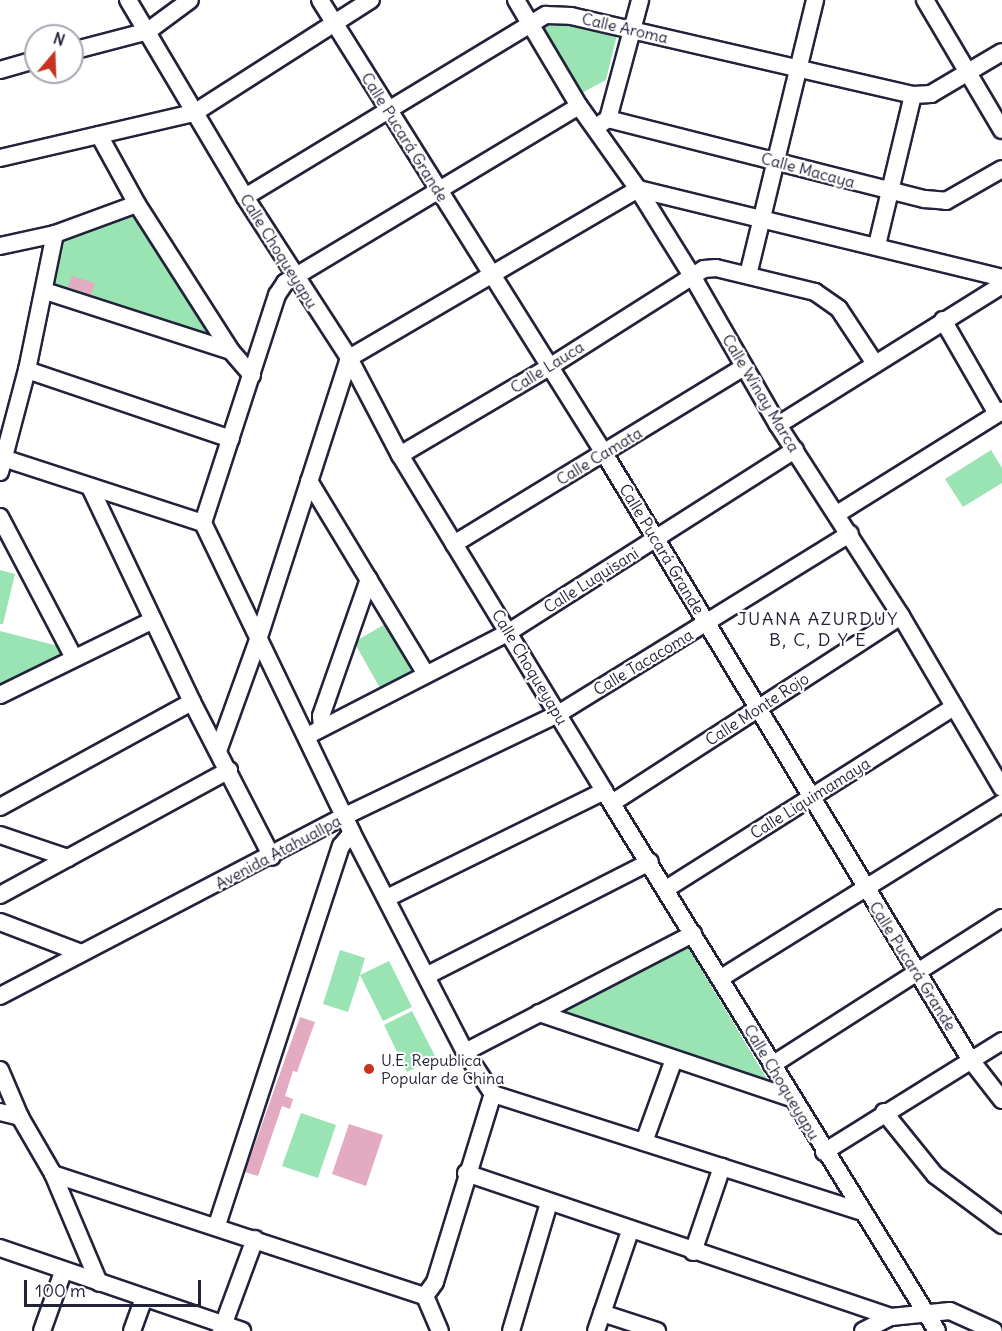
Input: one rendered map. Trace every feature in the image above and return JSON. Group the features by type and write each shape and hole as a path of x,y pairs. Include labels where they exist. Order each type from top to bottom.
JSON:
{"street":[{"name":"Calle Choqueyapu","path":"128,0 245,197 349,358 400,455 454,544 721,978 860,1211 937,1331"},
{"path":"84,48 148,31 190,0"},
{"name":"Calle Pucará Grande","path":"320,0 492,276 551,366 653,540 707,623 810,799 970,1059 1002,1100"},
{"path":"0,158 194,113 371,0"},
{"name":"Calle Winay Marca","path":"516,0 579,106 601,123 778,425 901,616 1002,788"},
{"path":"601,123 633,30 640,0"},
{"path":"748,275 815,0"},
{"path":"925,0 1002,130"},
{"name":"Calle Aroma","path":"245,197 529,22 557,14 799,66 913,95 931,94 1002,52"},
{"path":"0,69 24,63"},
{"path":"877,245 913,95"},
{"path":"579,106 296,278 277,295 203,523 258,640 316,731 352,833 389,897 465,1052 493,1094 860,1211"},
{"name":"Calle Macaya","path":"601,123 777,161 890,192 946,201 1002,169"},
{"path":"99,135 137,204 231,351 252,375"},
{"path":"218,752 258,640 349,358 638,189 877,245 1002,278"},
{"path":"0,246 55,234 137,204"},
{"path":"55,234 27,370 1,462 203,523"},
{"path":"691,274 716,268 814,292 828,299 839,309 874,362"},
{"name":"Calle Lauca","path":"400,455 551,366 691,274"},
{"path":"778,425 874,362 1002,285"},
{"path":"45,291 231,351"},
{"path":"837,514 1000,413 943,320"},
{"name":"Calle Camata","path":"454,544 744,367"},
{"path":"27,370 231,439"},
{"name":"Calle Luquisani","path":"316,731 509,632 795,450"},
{"path":"309,481 426,674"},
{"path":"90,487 192,702 272,857"},
{"path":"0,517 74,658"},
{"name":"Calle Tacacoma","path":"558,714 850,534"},
{"path":"316,731 369,579"},
{"name":"Calle Monte Rojo","path":"389,897 608,797 757,709 901,616"},
{"path":"0,695 153,620"},
{"path":"0,807 192,702"},
{"name":"Calle Liquimamaya","path":"666,890 954,707"},
{"name":"Avenida Atahuallpa","path":"0,996 272,857 345,816 558,714"},
{"path":"0,895 229,770"},
{"path":"721,978 866,890 1002,803"},
{"path":"217,1225 341,846 352,833"},
{"path":"0,835 68,858"},
{"path":"428,975 650,862"},
{"path":"772,1065 1002,918"},
{"path":"0,922 81,953"},
{"path":"465,1052 693,934"},
{"path":"538,1013 794,1099"},
{"path":"824,1152 884,1112 1002,1041"},
{"path":"644,1142 674,1059"},
{"path":"0,1070 20,1118 53,1174 99,1282"},
{"path":"425,1296 435,1281 466,1173 493,1094"},
{"path":"0,1112 20,1118"},
{"path":"884,1112 935,1175 1002,1225"},
{"path":"693,1252 722,1167"},
{"path":"466,1173 630,1231 891,1317"},
{"path":"53,1174 217,1225 425,1296 440,1331"},
{"path":"511,1331 549,1203"},
{"path":"596,1331 630,1231"},
{"path":"223,1328 255,1239"},
{"path":"0,1248 223,1328 242,1331"},
{"path":"42,1331 63,1272"},
{"path":"132,1331 144,1298"},
{"path":"863,1331 891,1317 950,1311 994,1331"},
{"path":"602,1313 657,1331"}],"green space":[{"path":"553,21 617,35 606,80 578,95 541,30 543,24"},
{"path":"137,213 217,341 50,288 63,237"},
{"path":"991,450 1002,468 1002,483 963,507 945,479"},
{"path":"0,570 15,574 3,624 0,624"},
{"path":"387,623 414,669 380,688 354,642"},
{"path":"0,631 62,647 64,656 0,688"},
{"path":"686,944 770,1084 558,1013"},
{"path":"340,950 365,958 348,1012 323,1004"},
{"path":"389,961 412,1007 383,1021 360,975"},
{"path":"412,1011 436,1058 407,1072 384,1025"},
{"path":"301,1113 336,1125 318,1178 282,1166"}],"building":[{"path":"72,276 95,283 91,295 68,287"},
{"path":"300,1017 315,1022 297,1072 293,1071 285,1096 293,1099 290,1109 282,1106 258,1176 245,1172"},
{"path":"349,1124 383,1135 366,1186 332,1174"}],"place":[{"name":"U.E. Republica Popular de China","path":"369,1069"}],"district":[{"name":"JUANA AZURDUY B, C, D Y E","path":"818,630"}]}
